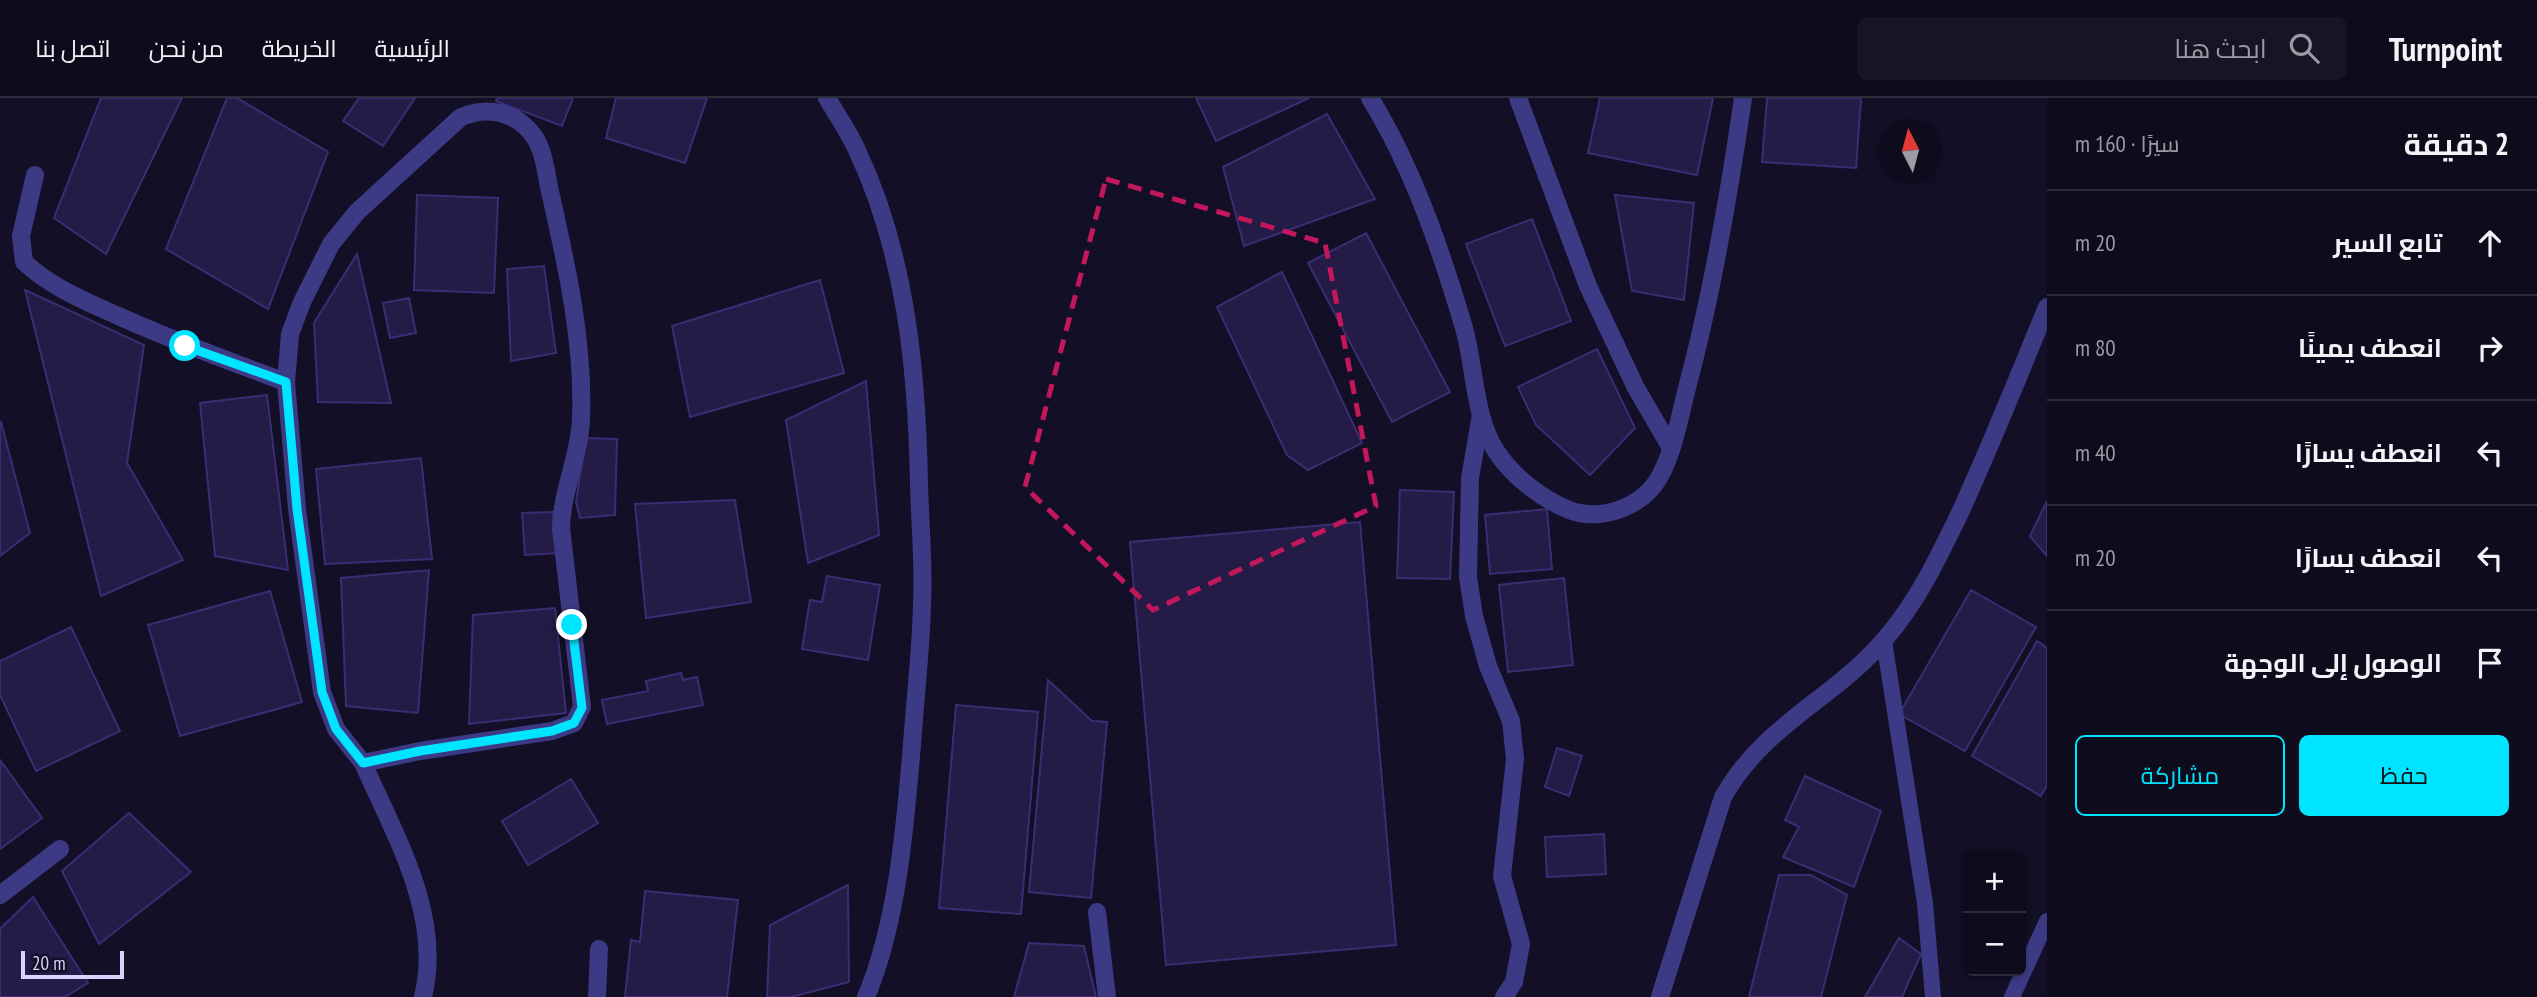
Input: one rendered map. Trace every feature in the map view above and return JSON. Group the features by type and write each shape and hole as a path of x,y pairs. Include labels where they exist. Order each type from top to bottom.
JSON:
{"street":[{"path":"827,98 856,147 881,209 901,290 915,369 919,422 922,604 910,767 896,879 881,947 866,997"},
{"path":"1370,98 1410,177 1440,254 1465,331 1482,412 1495,449 1516,475 1560,506 1585,516 1609,514 1646,493 1660,477 1671,448 1702,331 1722,236 1743,98"},
{"path":"1518,98 1588,286 1636,388 1671,448"},
{"path":"363,763 420,751 552,731 574,723 582,712 561,528 581,419 580,366 563,250 541,153 534,136 524,125 498,112 471,113 461,117 357,212 331,244 302,302 290,334 286,382 297,509 322,692 336,729 363,763 417,887 428,934 428,965 423,997"},
{"path":"35,175 21,236 24,262 41,277 66,292 185,346 286,382"},
{"path":"1660,997 1723,797 1734,777 1765,741 1845,678 1884,641 1928,578 1973,484 2047,307"},
{"path":"1482,412 1471,478 1468,577 1474,616 1488,666 1511,721 1515,759 1502,876 1521,944 1514,982 1504,997"},
{"path":"0,895 60,849"},
{"path":"1097,912 1107,997"},
{"path":"597,997 599,949"}],"lane":[{"path":"1884,641 1925,903 1933,997"},
{"path":"2012,997 2047,921"}],"highlighted area":[{"path":"1106,179 1325,243 1376,506 1153,610 1025,487"}],"building":[{"path":"101,98 182,98 106,254 54,218"},
{"path":"227,98 237,98 328,152 268,309 166,249"},
{"path":"359,98 415,98 383,146 343,121"},
{"path":"497,98 573,98 562,126 496,101"},
{"path":"616,98 707,98 685,163 606,138"},
{"path":"1196,98 1309,98 1216,141"},
{"path":"1600,98 1713,98 1697,175 1588,153"},
{"path":"1767,98 1861,98 1856,168 1762,162"},
{"path":"1327,114 1375,199 1244,246 1223,167"},
{"path":"417,195 498,198 494,293 414,290"},
{"path":"1615,195 1694,203 1684,300 1632,291"},
{"path":"1532,219 1571,321 1505,346 1466,244"},
{"path":"1366,233 1450,392 1392,422 1308,263"},
{"path":"357,254 391,403 318,402 314,323"},
{"path":"544,266 556,353 511,361 507,269"},
{"path":"1282,272 1362,443 1308,470 1287,455 1217,307"},
{"path":"820,280 844,373 690,417 672,326"},
{"path":"25,290 144,345 127,463 183,560 101,596"},
{"path":"409,298 416,333 390,338 383,303"},
{"path":"1597,349 1635,428 1590,475 1536,425 1518,387"},
{"path":"866,381 879,535 808,563 786,420"},
{"path":"267,395 288,570 215,556 200,403"},
{"path":"0,423 30,533 0,556"},
{"path":"586,438 617,439 615,515 580,518 576,502"},
{"path":"421,458 432,559 325,564 316,469"},
{"path":"1400,490 1454,492 1450,579 1397,578"},
{"path":"735,500 751,602 646,618 635,504"},
{"path":"2047,501 2047,556 2030,536"},
{"path":"1547,509 1552,569 1490,574 1485,515"},
{"path":"553,512 557,553 525,555 522,513"},
{"path":"1360,522 1396,945 1166,965 1130,542"},
{"path":"429,570 418,713 346,706 341,578"},
{"path":"827,576 880,585 868,660 802,649 810,600 822,602"},
{"path":"1564,578 1573,665 1508,672 1499,585"},
{"path":"1971,590 2036,627 1965,751 1899,714"},
{"path":"270,591 302,702 180,736 148,625"},
{"path":"555,608 566,713 469,724 473,615"},
{"path":"71,627 120,731 36,771 0,695 0,661"},
{"path":"2037,641 2047,648 2047,785 2041,796 1972,756"},
{"path":"681,673 683,680 697,677 703,705 607,724 602,700 648,691 646,681"},
{"path":"1048,680 1092,721 1107,722 1091,898 1029,892"},
{"path":"956,705 1038,712 1021,914 939,908"},
{"path":"1557,748 1582,756 1569,796 1545,787"},
{"path":"0,760 42,818 0,849"},
{"path":"1805,776 1881,811 1854,887 1783,857 1799,827 1785,820"},
{"path":"571,779 598,823 528,865 502,821"},
{"path":"129,813 191,872 99,944 62,871"},
{"path":"1604,834 1606,874 1547,877 1545,837"},
{"path":"1779,875 1811,875 1847,895 1821,997 1749,997"},
{"path":"848,885 849,982 791,997 767,997 770,925"},
{"path":"645,891 738,900 727,997 625,997 631,940 640,942"},
{"path":"33,897 88,983 65,997 0,997 0,929"},
{"path":"1899,938 1921,954 1902,997 1865,997"},
{"path":"1029,943 1084,946 1096,997 1014,997"}],"route":[{"path":"185,346 286,382 297,509 322,692 336,729 363,763 568,727 582,712 572,625"}]}
